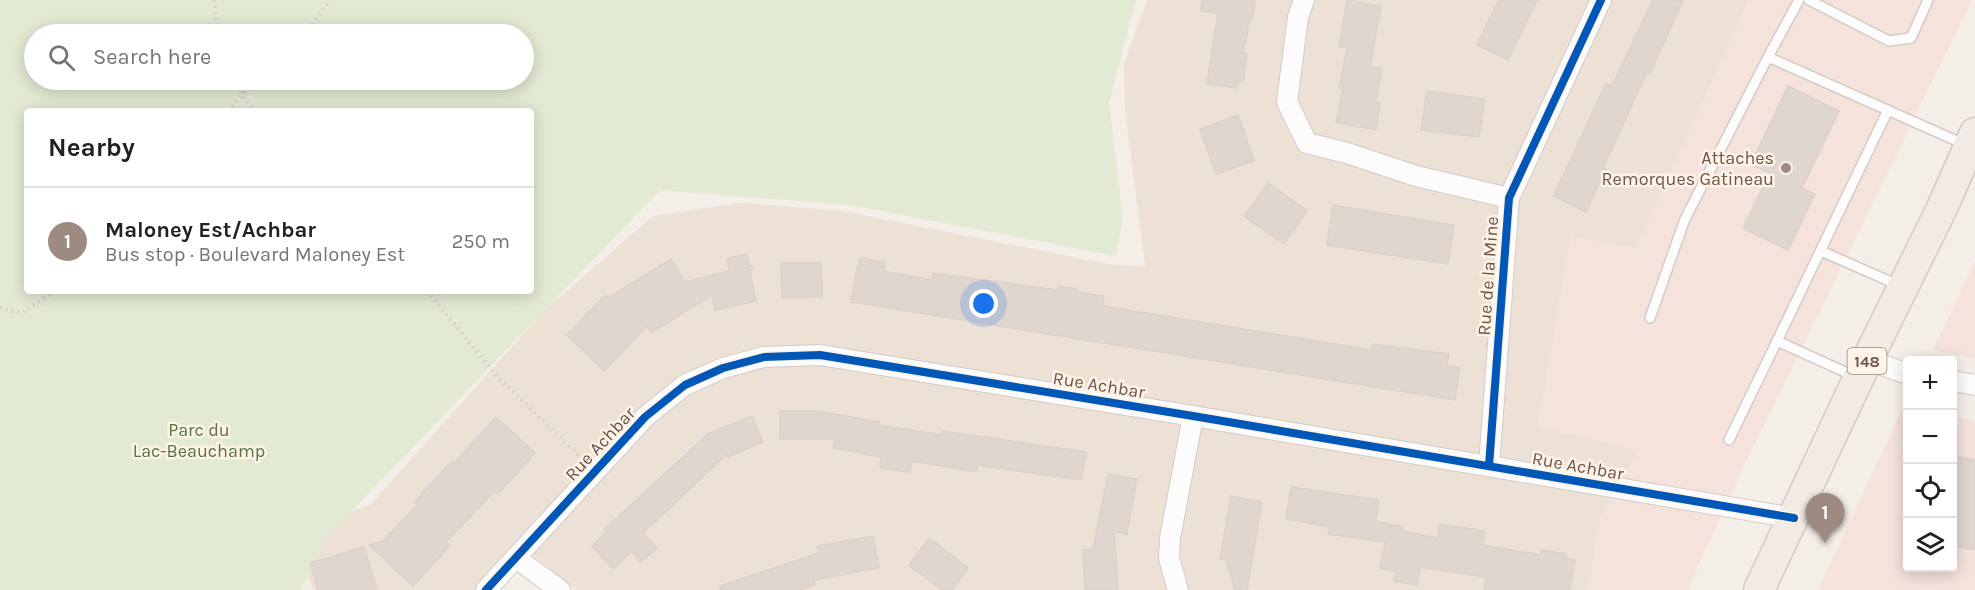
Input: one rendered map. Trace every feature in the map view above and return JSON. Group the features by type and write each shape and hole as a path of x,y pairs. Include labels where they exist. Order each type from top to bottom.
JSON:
{"main road":[{"name":"148","path":"1760,590 1863,369 1942,208 1972,140"}],"street":[{"name":"Rue de la Mine","path":"1304,0 1298,18 1287,102 1308,143 1347,153 1416,176 1509,198"},
{"name":"Rue de la Mine","path":"1489,466 1509,198 1601,0"},
{"name":"Rue Achbar","path":"486,590 645,417 685,385 723,368 764,357 820,355 1794,518"},
{"path":"1863,369 1903,373"},
{"path":"1957,382 1975,385"},
{"path":"1178,590 1169,558 1170,538 1193,416"},
{"path":"516,558 560,590"}],"lane":[{"path":"1650,318 1685,219 1799,0"},
{"path":"1809,0 1889,41 1911,38 1928,0"},
{"path":"1768,57 1888,110 1972,140"},
{"path":"1729,440 1888,110"},
{"path":"1821,251 1903,288"},
{"path":"1777,341 1863,369"}],"path":[{"path":"214,0 218,24"},
{"path":"312,24 330,0"},
{"path":"240,90 252,108"},
{"path":"231,108 248,90"},
{"path":"0,308 22,313 50,294"},
{"path":"429,294 495,374 595,471"}],"shaded area":[{"path":"1147,0 1749,0 1636,248 1570,237 1638,451 1600,517 1588,590 575,590 524,547 483,590 314,590 287,537 371,504 545,310 653,216 741,203 843,211 1113,265 1145,266 1125,109 1124,64"},
{"path":"1749,0 1972,0 1744,466 1687,590 1588,590 1600,517 1638,451 1538,427 1570,237 1636,248"},
{"path":"1975,261 1975,359 1933,350"},
{"path":"1903,408 1903,572 1957,572 1957,418 1975,421 1975,590 1818,590"}],"green space":[{"name":"Parc du Lac-Beauchamp","path":"0,0 1136,0 1109,103 1123,218 1116,256 850,205 660,190 325,539 301,590 0,590"}],"building":[{"path":"1202,0 1255,0 1253,19 1250,18 1243,53 1247,54 1243,81 1239,81 1237,88 1207,84 1218,13 1201,11"},
{"path":"1347,0 1381,6 1370,66 1382,68 1376,102 1380,103 1376,130 1336,123 1343,89 1339,88 1347,48 1339,46"},
{"path":"1499,0 1537,0 1508,60 1477,45"},
{"path":"1653,0 1683,0 1650,74 1647,72 1603,168 1606,169 1586,212 1554,196 1606,83 1612,86"},
{"name":"Attaches Remorques Gatineau","path":"1788,86 1839,111 1802,188 1815,194 1788,250 1743,228 1770,173 1751,164"},
{"path":"1427,91 1485,99 1479,137 1421,130"},
{"path":"1238,115 1254,161 1216,174 1200,129"},
{"path":"1268,183 1307,211 1284,244 1244,216"},
{"path":"1333,205 1454,225 1448,264 1327,245"},
{"path":"747,254 749,267 752,266 753,269 750,271 756,301 715,310 712,295 651,333 647,326 604,371 567,335 605,295 608,298 671,259 685,282 729,271 727,259"},
{"path":"860,258 885,262 883,271 932,280 933,273 1058,290 1059,286 1077,289 1077,292 1104,296 1103,306 1372,350 1373,344 1449,354 1447,366 1460,368 1455,400 851,302"},
{"path":"781,263 821,263 822,297 782,298"},
{"path":"780,411 818,411 879,422 878,425 943,435 943,431 1086,452 1081,480 977,465 976,472 912,461 910,472 880,468 881,457 833,448 835,439 780,439"},
{"path":"752,416 763,442 728,457 727,454 643,533 657,548 641,562 632,551 613,569 592,546 606,533 604,530 708,434"},
{"path":"496,417 535,453 498,494 494,491 446,542 450,546 413,586 369,545 383,541 417,505 414,502"},
{"path":"1957,457 1975,460 1975,550 1957,547"},
{"path":"1108,474 1137,479 1127,534 1114,531 1118,589 1085,590 1083,550 1093,549"},
{"path":"1291,487 1379,500 1376,521 1403,527 1402,531 1438,538 1440,524 1485,531 1483,545 1541,555 1541,550 1566,554 1565,558 1575,560 1570,590 1484,590 1486,577 1420,567 1417,585 1394,581 1396,572 1380,568 1385,542 1328,534 1329,527 1286,519"},
{"path":"1231,496 1262,502 1247,590 1235,590 1226,560 1220,559"},
{"path":"873,536 879,568 814,580 815,585 800,590 720,590 720,586 819,553 817,546"},
{"path":"929,538 968,568 952,590 942,590 909,565"},
{"path":"364,547 377,590 318,590 310,563"}],"cycle path":[{"path":"1489,466 1509,198 1601,0"},
{"path":"486,590 645,417 685,385 723,368 764,357 820,355 1794,518"}],"place":[{"name":"Attaches Remorques Gatineau","path":"1786,168"},
{"name":"Maloney Est/Achbar","path":"1825,543"}]}
